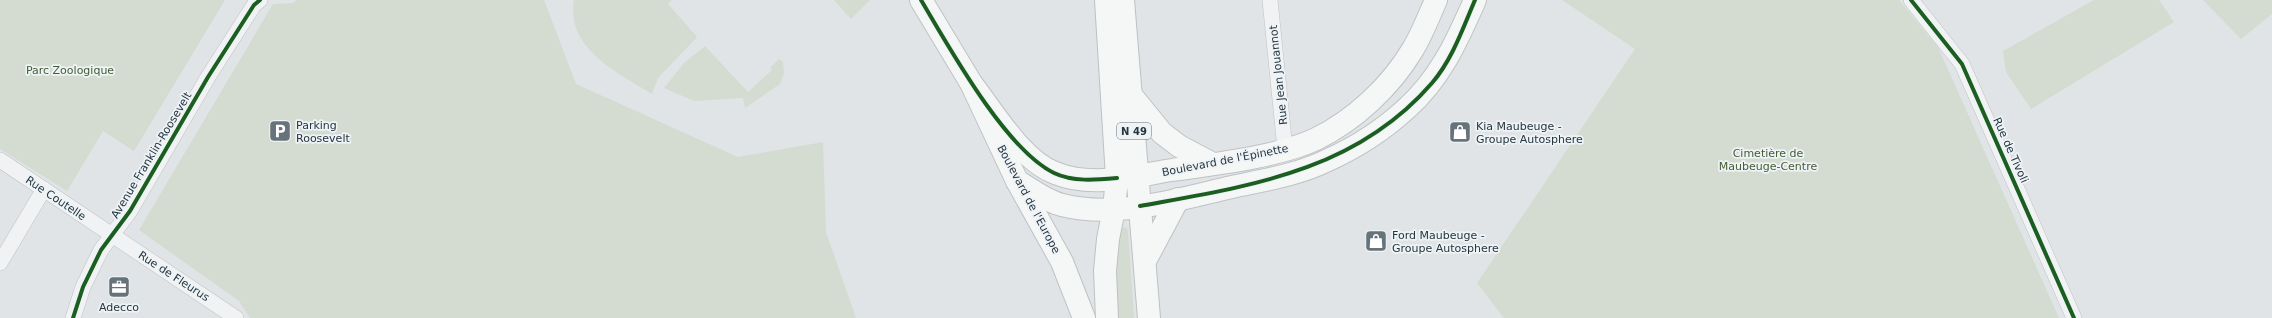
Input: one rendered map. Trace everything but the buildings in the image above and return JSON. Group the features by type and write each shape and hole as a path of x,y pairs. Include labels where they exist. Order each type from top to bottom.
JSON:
{"main road":[{"name":"Boulevard de l'Europe","path":"921,0 971,83 1017,181 1062,262 1084,318"},
{"name":"N 49","path":"1106,0 1127,177 1140,206 1149,318"},
{"name":"N 49","path":"1106,318 1105,271 1108,240 1114,209 1127,177 1131,95 1123,0"},
{"name":"Boulevard de l'Épinette","path":"971,83 1011,135 1036,162 1054,173 1090,181 1213,164 1285,149 1316,139 1340,125 1387,85 1413,49 1436,0"},
{"path":"1017,181 1061,205 1090,209 1114,209 1178,199 1284,176 1327,161 1371,137 1406,109 1433,82 1456,45 1475,0"},
{"path":"1131,95 1162,133 1179,146 1213,164"},
{"path":"1145,262 1158,232 1178,199"}],"street":[{"name":"Rue Jean Jouannot","path":"1270,0 1285,149"},
{"name":"Rue de Tivoli","path":"1911,0 1962,64 2074,318"},
{"name":"Avenue Franklin-Roosevelt","path":"73,318 82,287 101,250 130,211 208,77 256,2"},
{"name":"Rue Coutelle","path":"0,160 112,235"},
{"path":"0,263 44,189"},
{"name":"Rue de Fleurus","path":"112,235 236,318"}],"green space":[{"name":"Parc Zoologique","path":"0,0 225,0 134,151 103,131 67,191 0,149"},
{"path":"297,0 544,0 576,84 738,157 823,142 826,232 856,318 250,318 239,301 139,230 273,4 293,3"},
{"path":"574,0 672,0 668,4 697,37 658,78 652,94 610,68 586,45 578,32 574,17"},
{"path":"834,0 870,0 851,19"},
{"name":"Cimetière de Maubeuge-Centre","path":"1562,0 1899,0 1938,47 2059,318 1504,318 1477,283 1635,49"},
{"path":"2094,0 2159,0 2174,22 2031,109 2006,72 2003,51"},
{"path":"2203,0 2272,0 2272,14 2241,39"},
{"path":"705,46 748,92 772,70 770,68 779,59 783,62 784,73 780,84 745,108 743,98 694,101 664,88 684,63"},
{"path":"1125,227 1128,230 1134,318 1118,318 1116,262 1118,240 1121,229"}],"cycle path":[{"path":"73,318 83,287 101,250 130,211 208,77 254,5 260,0"},
{"path":"921,0 962,69 980,95 1016,142 1035,161 1054,173 1069,178 1092,180 1117,178"},
{"path":"1140,206 1260,182 1335,156 1369,137 1402,113 1439,74 1451,54 1475,0"},
{"path":"1911,0 1962,64 2074,318"}],"place":[{"name":"Parking Roosevelt","path":"280,131"},
{"name":"Kia Maubeuge - Groupe Autosphere","path":"1460,132"},
{"name":"Ford Maubeuge - Groupe Autosphere","path":"1376,241"},
{"name":"Adecco","path":"119,287"}]}
